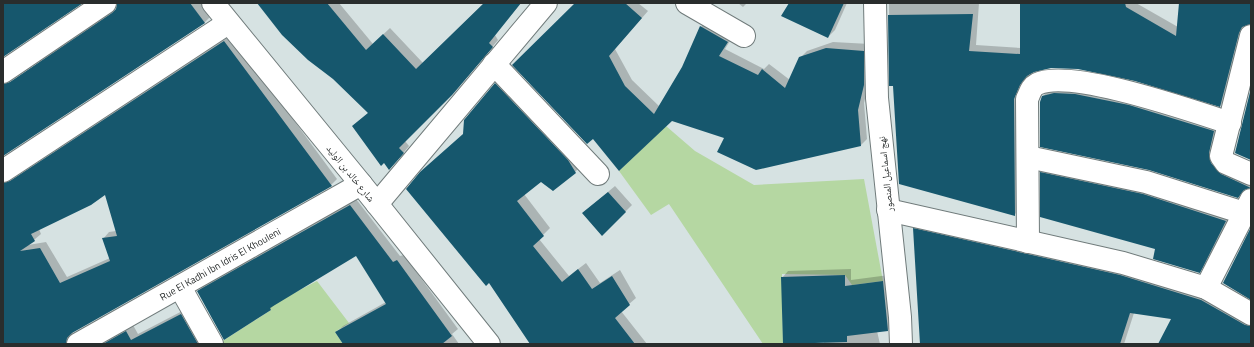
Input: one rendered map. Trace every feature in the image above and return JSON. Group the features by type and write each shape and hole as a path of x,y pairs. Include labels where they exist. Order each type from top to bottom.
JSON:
{"street":[{"path":"3,72 105,3"},
{"path":"377,204 546,3"},
{"path":"687,3 744,36"},
{"name":"نهج اسماعيل المنصور","path":"875,3 877,98 901,344"},
{"path":"3,171 220,9"},
{"name":"شارع خالد بن الوليد","path":"220,9 489,344"},
{"path":"1251,36 1221,158 1226,163 1251,174"},
{"path":"494,64 598,174"},
{"path":"1028,242 1028,99 1031,90 1036,85 1041,83 1063,81 1096,84 1230,122"},
{"path":"1028,157 1146,182 1248,207 1206,288"},
{"name":"Rue El Kadhi Ibn Idris El Khouleni","path":"78,344 361,184"},
{"path":"888,210 1123,263 1206,288 1251,314"},
{"path":"180,287 212,344"}],"green space":[{"path":"666,126 695,151 754,185 864,179 883,281 852,285 845,275 782,274 783,344 763,344 669,204 651,215 619,171"},
{"path":"317,281 349,323 335,332 343,344 218,344 271,310 260,293 296,292"}],"building":[{"path":"3,3 83,3 3,57"},
{"path":"117,3 190,3 205,23 3,156 3,84 10,82 112,13 116,9"},
{"path":"257,3 327,3 366,50 383,34 416,69 484,3 521,3 489,43 493,47 452,95 399,148 404,153 389,170 384,163 381,166 352,126 368,113 333,79 308,60 282,35"},
{"path":"575,3 625,3 642,18 609,56 625,86 654,114 682,67 700,26 728,42 719,56 758,75 762,69 785,88 799,57 826,48 864,51 864,85 858,110 861,146 756,170 717,152 724,138 672,121 619,171 593,139 587,144 512,65"},
{"path":"789,3 844,3 828,38 781,16"},
{"path":"1020,3 1125,3 1126,7 1176,36 1179,3 1251,3 1251,24 1242,27 1239,33 1220,107 1135,81 1078,69 1051,68 1034,72 1027,76 1020,85 1014,99 1015,216 899,184 893,86 889,86 888,15 973,14 969,51 1020,54"},
{"path":"224,41 332,186 72,333 67,338 66,344 3,344 3,183 10,181","holes":["105,195 117,236 102,238 110,261 60,283 40,248 20,251 35,241 31,234 91,205"]},
{"path":"495,83 568,160 576,173 553,191 541,182 517,201 544,236 533,246 562,282 578,269 592,289 612,276 630,305 615,318 635,344 530,344 489,283 486,286 406,189 420,172 463,134 464,120"},
{"path":"1251,88 1251,160 1235,153"},
{"path":"1054,93 1075,94 1129,105 1214,131 1209,153 1211,163 1221,174 1251,188 1244,190 1238,198 1149,170 1040,147 1040,102 1042,96"},
{"path":"1040,172 1143,194 1226,221 1200,273 1153,259 1155,249 1040,217"},
{"path":"608,192 626,212 602,236 582,213"},
{"path":"350,205 393,262 397,260 452,336 442,344 343,344 335,332 386,304 356,256 270,308 271,310 224,340 197,291"},
{"path":"1251,227 1251,300 1223,283"},
{"path":"913,228 1120,275 1201,300 1245,325 1251,326 1251,344 1158,344 1171,319 1130,313 1120,344 920,344"},
{"path":"845,275 845,286 883,281 888,331 847,336 847,342 783,344 781,277"},
{"path":"181,314 198,344 103,344 126,331 131,340"}]}
